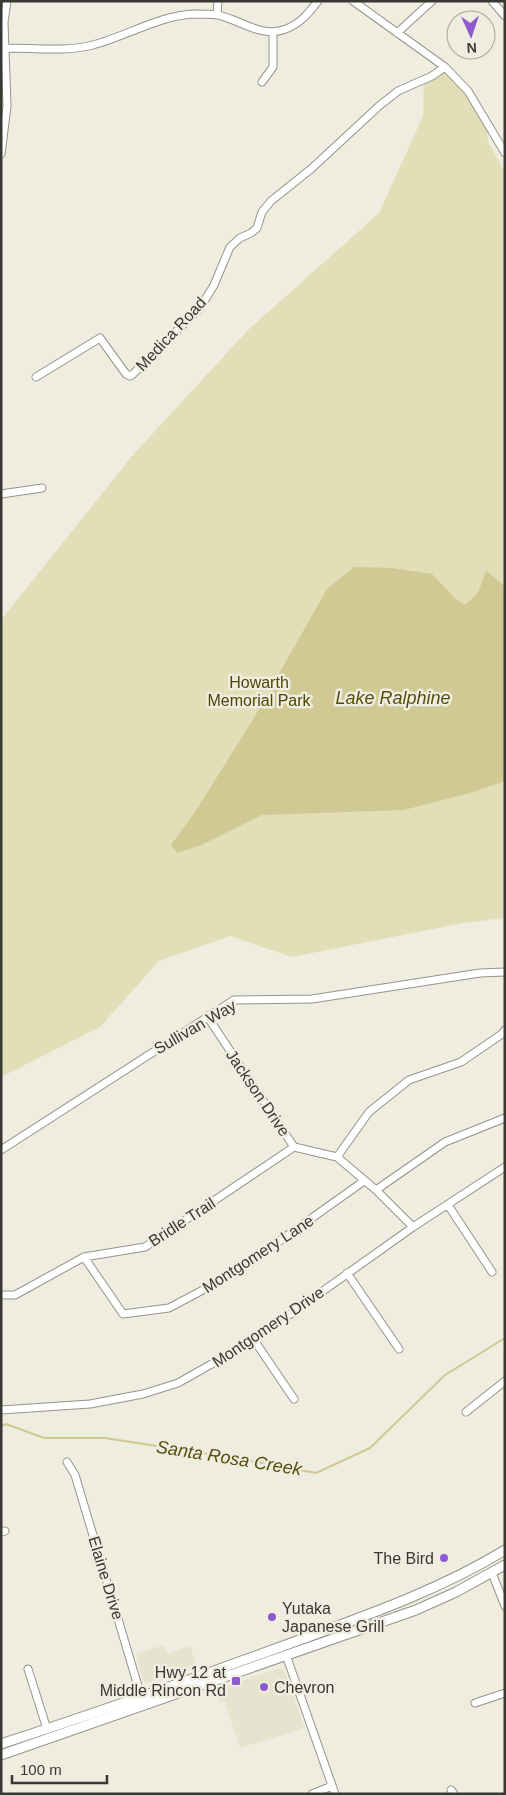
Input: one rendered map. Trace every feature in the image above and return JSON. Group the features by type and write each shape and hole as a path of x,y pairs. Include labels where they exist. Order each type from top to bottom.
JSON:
{"main road":[{"path":"1,1744 364,1616 437,1586 505,1550"},
{"path":"1,1755 416,1610 456,1592 505,1565"},
{"path":"283,1646 286,1655"}],"street":[{"path":"1,154 7,106 4,22 7,1"},
{"path":"217,15 218,1"},
{"path":"6,48 49,49 86,46 170,18 194,14 217,15 252,28 273,32 284,30 300,22 318,1"},
{"path":"352,1 398,32 445,68 468,91 505,153"},
{"path":"398,32 432,1"},
{"path":"492,1 505,16"},
{"path":"262,82 273,66 273,32"},
{"name":"Medica Road","path":"36,377 100,338 126,374 132,375 200,308 214,285 230,247 240,238 251,234 258,228 262,212 271,201 311,169 379,106 398,91 445,68"},
{"path":"1,494 42,488"},
{"name":"Sullivan Way","path":"1,1150 234,1000 312,999 480,973 505,972"},
{"name":"Jackson Drive","path":"207,1016 294,1148 337,1158 376,1190 413,1227"},
{"path":"337,1158 369,1112 409,1080 461,1062 505,1030"},
{"path":"376,1190 445,1142 505,1118"},
{"name":"Bridle Trail","path":"5,1295 15,1295 84,1257 145,1247 294,1148"},
{"name":"Montgomery Drive","path":"1,1410 90,1404 144,1394 178,1383 197,1374 254,1340 413,1227 505,1167"},
{"name":"Montgomery Lane","path":"84,1257 123,1314 169,1308 232,1274 364,1181"},
{"path":"448,1204 492,1272"},
{"path":"347,1273 400,1349"},
{"path":"254,1340 294,1399"},
{"path":"466,1412 505,1380"},
{"name":"Elaine Drive","path":"67,1462 75,1475 141,1696"},
{"path":"492,1573 505,1606"},
{"path":"286,1655 334,1790 312,1794"},
{"path":"28,1669 47,1729"},
{"path":"475,1703 505,1692"}],"shaded area":[{"path":"164,1645 167,1654 190,1646 197,1665 148,1683 143,1680 136,1654"},
{"path":"280,1668 284,1670 305,1728 240,1748 225,1702 219,1703 215,1690"}],"green space":[{"name":"Howarth Memorial Park","path":"445,72 457,79 487,132 488,142 505,172 505,918 463,923 292,957 230,936 159,961 100,1027 1,1077 1,620 132,456 247,331 379,213 423,116 424,82"}],"water":[{"name":"Lake Ralphine","path":"354,567 392,568 432,574 455,598 465,605 478,593 486,571 505,586 505,781 473,792 404,810 262,815 201,845 177,853 171,845 195,812 254,718 327,589"}],"waterway":[{"name":"Santa Rosa Creek","path":"1,1426 6,1424 44,1438 105,1438 235,1458 316,1473 370,1448 445,1375 505,1338"}],"place":[{"name":"The Bird","path":"444,1558"},
{"name":"Yutaka Japanese Grill","path":"272,1617"},
{"name":"Hwy 12 at Middle Rincon Rd","path":"236,1681"},
{"name":"Chevron","path":"264,1687"}]}
